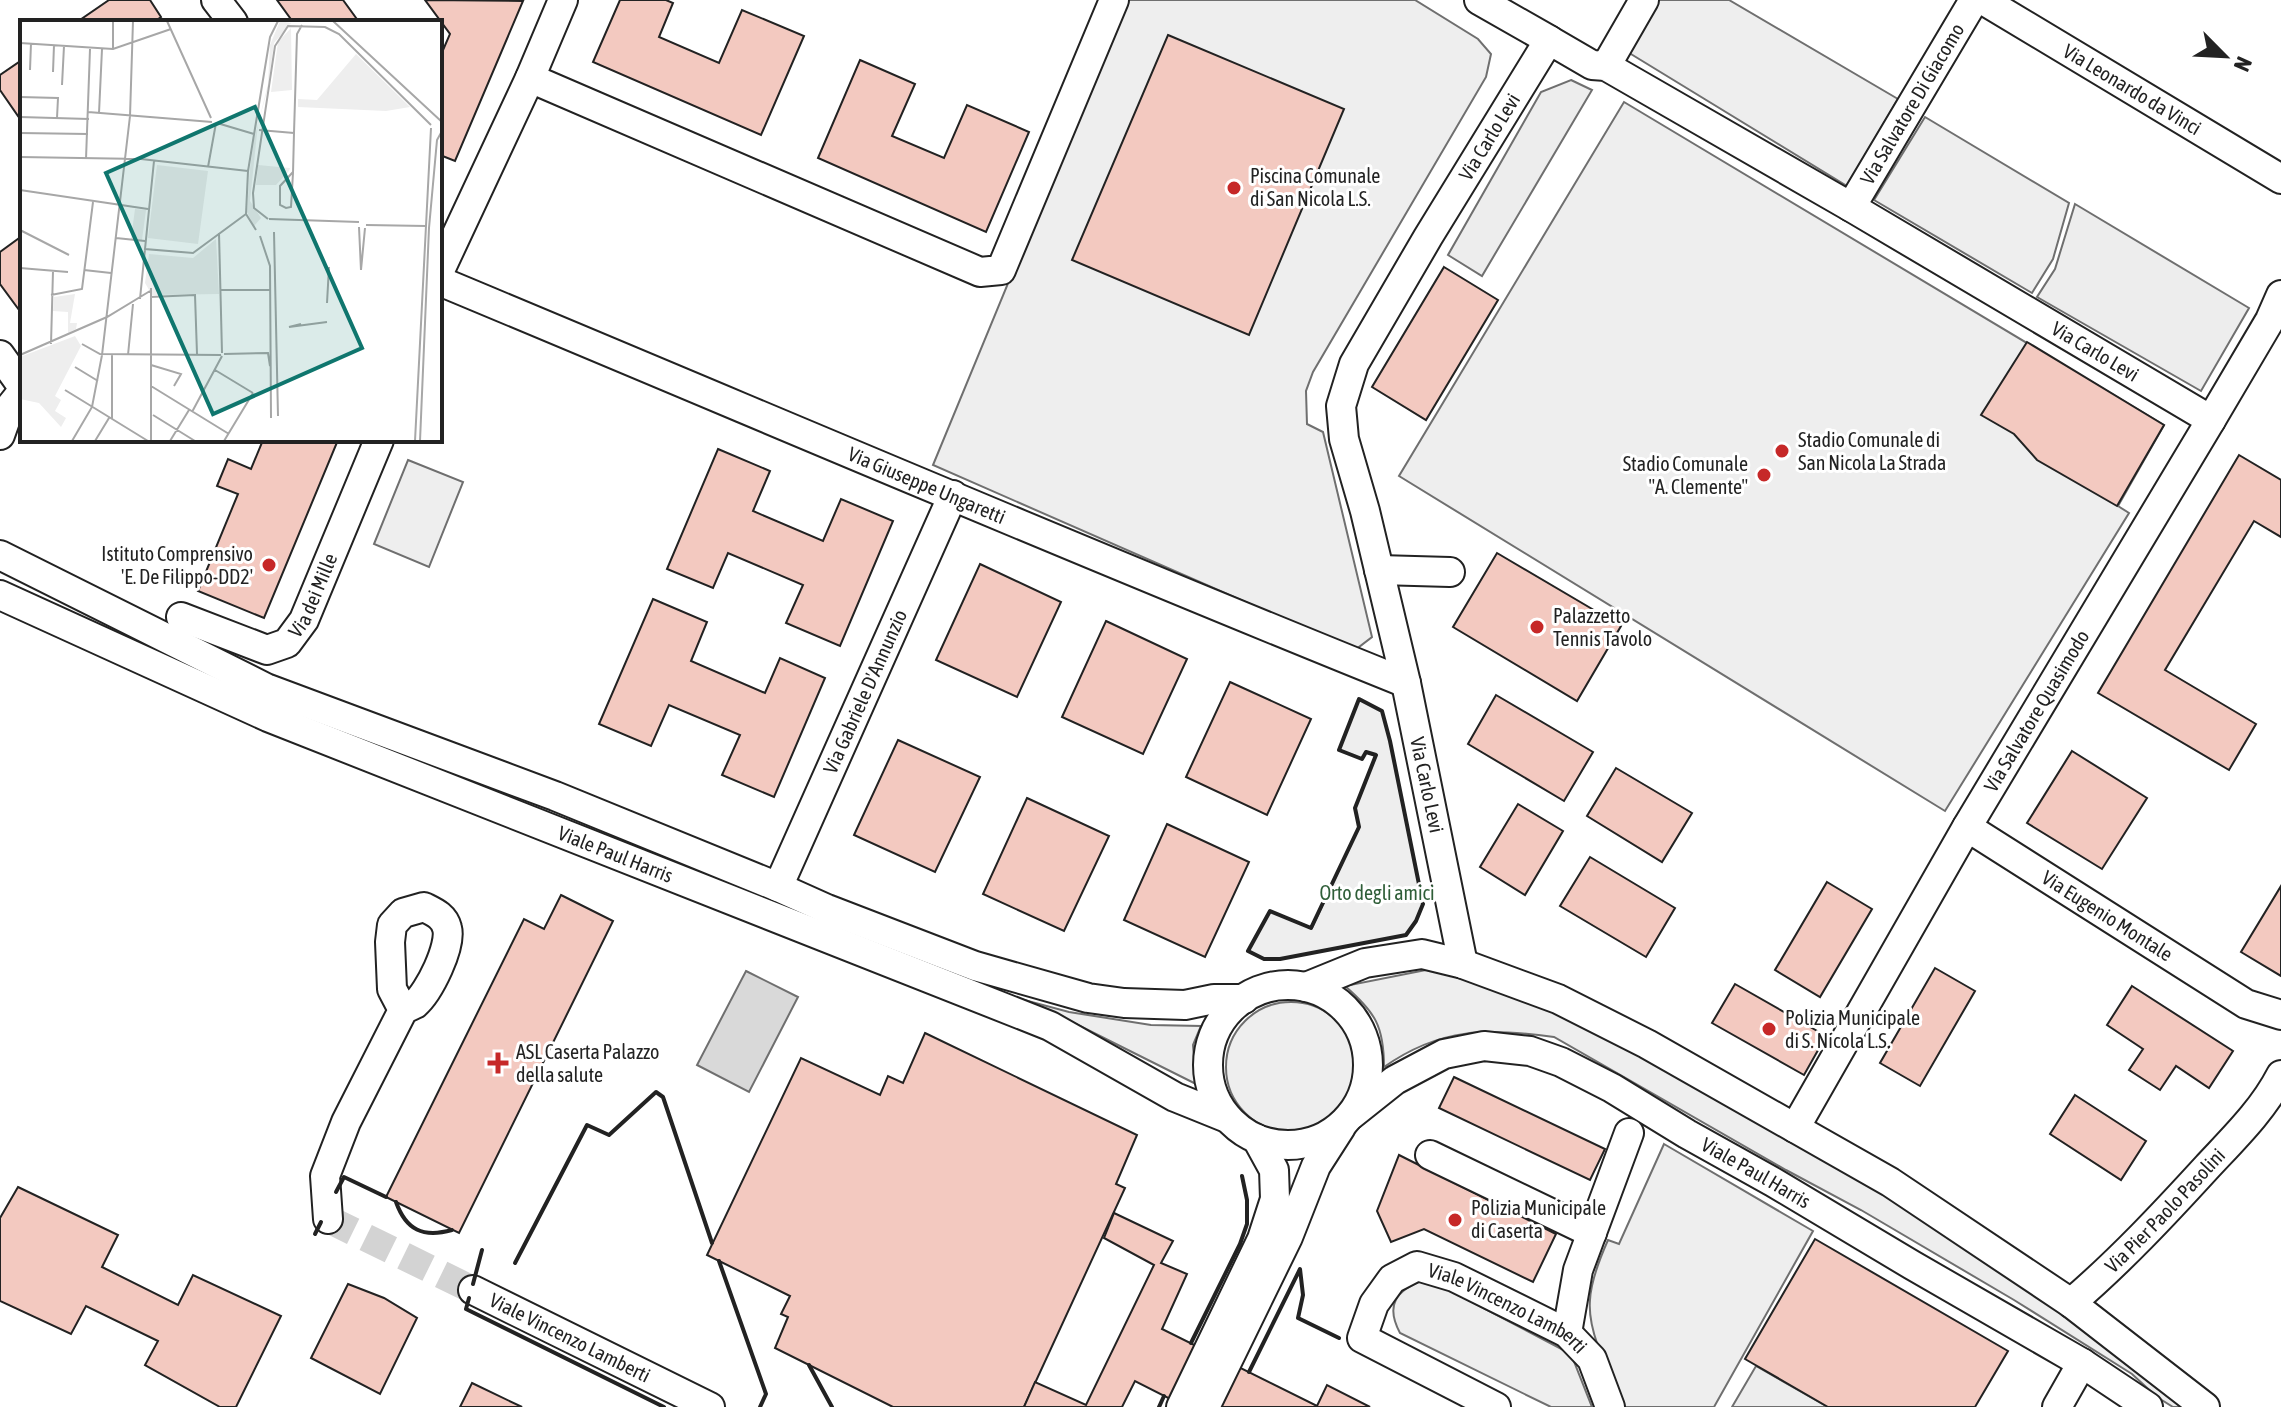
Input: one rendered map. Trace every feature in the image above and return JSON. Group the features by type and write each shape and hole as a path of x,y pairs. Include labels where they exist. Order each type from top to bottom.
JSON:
{"street":[{"path":"216,0 231,20"},
{"path":"443,277 563,0"},
{"path":"530,78 980,272 1001,270 1114,0"},
{"path":"1479,0 1549,40"},
{"path":"1606,66 1644,0"},
{"name":"Via Salvatore Di Giacomo","path":"1851,207 1974,0"},
{"name":"Via Leonardo da Vinci","path":"1983,0 2281,179"},
{"name":"Via Carlo Levi","path":"1463,964 1406,683 1365,511 1344,439 1341,406 1354,364 1549,40 1592,65 1606,66 2211,420"},
{"name":"Via Giuseppe Ungaretti","path":"443,277 1164,586 1406,683"},
{"name":"Via Salvatore Quasimodo","path":"1795,1128 1967,827 2211,420 2270,320 2281,295"},
{"path":"0,355 20,383"},
{"path":"0,435 10,407 20,394"},
{"name":"Via dei Mille","path":"181,617 267,650 287,643 304,620 378,442"},
{"name":"Via Gabriele D'Annunzio","path":"778,887 953,495"},
{"name":"Viale Paul Harris","path":"0,555 266,688 555,796 827,909 975,966 1088,998 1124,1003 1185,1005 1214,999 1244,999"},
{"path":"1379,570 1450,572"},
{"name":"Viale Paul Harris","path":"0,595 268,717 1050,1026 1175,1097 1227,1118 1241,1130 1275,1145 1294,1146 1329,1135 1395,1080 1444,1054 1484,1046 1530,1051 1551,1058 1612,1088 1773,1182 2082,1363 2148,1407"},
{"name":"Via Eugenio Montale","path":"1967,827 2246,1004 2281,1036"},
{"path":"1306,987 1365,963 1422,954 1463,964 1558,999 1647,1044 1890,1182 2071,1303 2205,1407"},
{"name":"Viale Paul Harris","path":"1227,1118 1214,1095 1208,1068 1212,1042 1224,1017 1244,999 1263,989 1285,985 1306,987 1328,995 1346,1009 1359,1028 1367,1050 1368,1072 1363,1095 1348,1119"},
{"name":"Via Eugenio Montale","path":"2246,1004 2281,1015"},
{"path":"328,1219 325,1176 346,1122 403,1010"},
{"name":"Via Pier Paolo Pasolini","path":"2071,1303 2164,1214 2256,1114 2281,1075"},
{"name":"Via Pier Paolo Pasolini","path":"2256,1114 2281,1099"},
{"path":"1205,1407 1288,1237 1316,1166 1348,1119"},
{"path":"1567,1333 1578,1270 1629,1133"},
{"path":"1181,1407 1262,1239 1275,1199 1274,1170 1257,1139"},
{"path":"1430,1155 1592,1233"},
{"name":"Viale Vincenzo Lamberti","path":"1496,1407 1362,1338 1374,1304 1392,1279 1417,1266 1454,1277 1567,1333 1592,1359 1610,1407"},
{"name":"Viale Vincenzo Lamberti","path":"473,1290 710,1407"},
{"path":"2057,1407 2082,1363"}],"green space":[{"name":"Piscina Comunale di San Nicola L.S.","path":"1125,0 1415,0 1478,39 1491,54 1486,77 1313,372 1306,391 1307,424 1323,432 1372,637 1355,650 933,465"},
{"path":"1657,0 1729,0 1898,99 1847,186 1626,51"},
{"name":"Stadio Comunale di San Nicola La Strada","path":"1624,102 2164,425 2118,506 2129,513 1945,811 1399,476"},
{"path":"1925,117 2069,203 2053,259 2032,293 1874,200"},
{"path":"408,460 463,482 429,567 374,544"},
{"name":"Orto degli amici","path":"1359,699 1382,711 1423,904 1406,935 1280,959 1264,959 1248,951 1270,911 1312,928 1359,827 1355,808 1376,756 1366,752 1362,759 1339,750"},
{"path":"1436,968 1468,972 1616,1041 1821,1153 2024,1283 2186,1407 2173,1407 2132,1374 2014,1300 1554,1037 1508,1032 1466,1034 1425,1044 1384,1067 1382,1041 1376,1021 1345,986"},
{"path":"1013,997 1069,1012 1151,1025 1201,1026 1193,1045 1196,1084 1066,1019"},
{"path":"1291,1002 1316,1007 1337,1021 1351,1042 1356,1067 1351,1092 1337,1113 1316,1127 1291,1132 1266,1127 1245,1113 1231,1092 1226,1067 1231,1042 1245,1021 1266,1007"},
{"path":"1664,1144 1813,1231 1714,1407 1625,1407 1592,1327 1591,1292 1602,1254 1608,1240 1619,1244"},
{"path":"1424,1280 1432,1281 1571,1354 1592,1407 1551,1407 1400,1333 1393,1314 1396,1300 1406,1289"}],"shaded area":[{"path":"1571,80 1592,90 1482,276 1448,255 1541,92"},
{"path":"2075,204 2249,308 2201,391 2037,297 2055,269"},
{"path":"746,971 798,997 749,1092 697,1065"},
{"path":"1756,1366 1828,1407 1732,1407"}],"building":[{"path":"109,0 150,0 161,17 157,20 80,20"},
{"path":"277,0 343,0 358,20 292,20"},
{"path":"425,0 523,1 455,161 442,156 442,52 450,34"},
{"path":"620,0 666,0 673,3 659,37 719,63 742,10 804,36 761,135 593,62"},
{"path":"1168,35 1344,109 1249,335 1072,260"},
{"path":"860,60 915,84 892,136 944,158 967,105 1029,132 986,232 818,158"},
{"path":"20,61 18,116 0,90 0,75"},
{"path":"20,237 20,311 0,284 0,252"},
{"path":"1444,267 1498,300 1426,420 1372,387"},
{"path":"2027,342 2164,425 2117,506 2037,460 2014,434 1981,415"},
{"path":"262,442 337,442 264,618 198,591 238,494 217,486 228,459 251,469"},
{"path":"718,449 770,471 753,511 823,541 841,499 893,521 840,646 786,623 803,585 728,553 713,588 667,569"},
{"path":"2239,455 2281,480 2281,537 2254,521 2165,670 2256,724 2229,770 2098,693"},
{"name":"Palazzetto Tennis Tavolo","path":"1497,553 1621,626 1577,701 1453,627"},
{"path":"980,564 1061,602 1017,697 936,660"},
{"path":"653,599 707,622 691,661 765,693 780,658 825,678 774,797 722,775 740,735 669,705 651,746 599,724"},
{"path":"1106,621 1187,659 1143,754 1062,717"},
{"path":"1230,682 1311,719 1267,815 1186,777"},
{"path":"1496,695 1593,752 1564,801 1468,744"},
{"path":"898,740 980,777 935,872 854,835"},
{"path":"2072,751 2147,798 2102,869 2027,823"},
{"path":"1616,768 1692,813 1662,862 1587,816"},
{"path":"1027,798 1109,836 1064,931 983,894"},
{"path":"1518,804 1563,831 1525,895 1480,867"},
{"path":"1167,824 1249,862 1205,957 1124,920"},
{"path":"1590,857 1675,908 1646,957 1560,906"},
{"path":"1827,882 1872,909 1820,997 1775,970"},
{"path":"2281,886 2281,976 2241,952"},
{"name":"ASL Caserta Palazzo della salute","path":"561,895 613,921 459,1233 386,1197 524,919 544,929"},
{"path":"1935,968 1975,991 1920,1086 1880,1063"},
{"name":"Polizia Municipale di S. Nicola L.S.","path":"1735,984 1826,1036 1804,1075 1712,1023"},
{"path":"2132,986 2233,1051 2209,1088 2176,1066 2160,1090 2129,1070 2143,1049 2107,1025"},
{"path":"925,1033 1137,1135 1116,1184 1125,1188 1024,1407 893,1407 775,1348 788,1317 781,1314 790,1296 707,1255 801,1058 880,1095 888,1076 903,1083"},
{"path":"1454,1077 1605,1149 1590,1180 1439,1108"},
{"path":"2075,1095 2146,1141 2121,1180 2050,1134"},
{"name":"Polizia Municipale di Caserta","path":"1399,1155 1556,1234 1533,1282 1424,1229 1391,1242 1377,1211"},
{"path":"18,1187 118,1235 102,1267 178,1305 193,1275 281,1316 236,1407 220,1407 145,1365 158,1341 86,1306 71,1334 0,1301 0,1218"},
{"path":"1114,1213 1173,1241 1161,1263 1187,1274 1162,1329 1317,1406 1327,1385 1370,1407 1186,1407 1135,1381 1122,1407 1024,1407 1035,1382 1086,1405 1154,1265 1104,1238"},
{"path":"1815,1239 2008,1351 1975,1407 1828,1407 1745,1359"},
{"path":"348,1284 384,1298 417,1318 380,1394 311,1358"},
{"path":"472,1383 522,1407 460,1407"}],"tunnel":[{"path":"328,1219 473,1290"}],"wall":[{"path":"1359,699 1382,711 1423,904 1406,935 1280,959 1264,959 1248,951 1270,911 1311,928 1359,827 1355,808 1376,755 1366,752 1362,759 1339,750 1359,699"},
{"path":"515,1263 587,1125 609,1135 656,1092 663,1097 712,1243"},
{"path":"1191,1343 1247,1224 1247,1200 1242,1176"},
{"path":"336,1192 344,1177 386,1197"},
{"path":"396,1202 405,1219 417,1230 432,1233 452,1230"},
{"path":"315,1234 321,1222"},
{"path":"473,1284 482,1250"},
{"path":"719,1261 766,1394 760,1407"},
{"path":"1249,1372 1300,1269 1303,1295 1298,1318 1339,1338"},
{"path":"469,1298 466,1309 664,1407"},
{"path":"809,1365 832,1407"},
{"path":"1159,1407 1164,1396"}],"place":[{"name":"Piscina Comunale di San Nicola L.S.","path":"1234,188"},
{"name":"Stadio Comunale di San Nicola La Strada","path":"1782,451"},
{"name":"Stadio Comunale \"A. Clemente\"","path":"1764,475"},
{"name":"Istituto Comprensivo 'E. De Filippo-DD2'","path":"269,565"},
{"name":"Palazzetto Tennis Tavolo","path":"1537,627"},
{"name":"Polizia Municipale di S. Nicola L.S.","path":"1769,1029"},
{"name":"ASL Caserta Palazzo della salute","path":"498,1063"},
{"name":"Polizia Municipale di Caserta","path":"1455,1220"}]}
